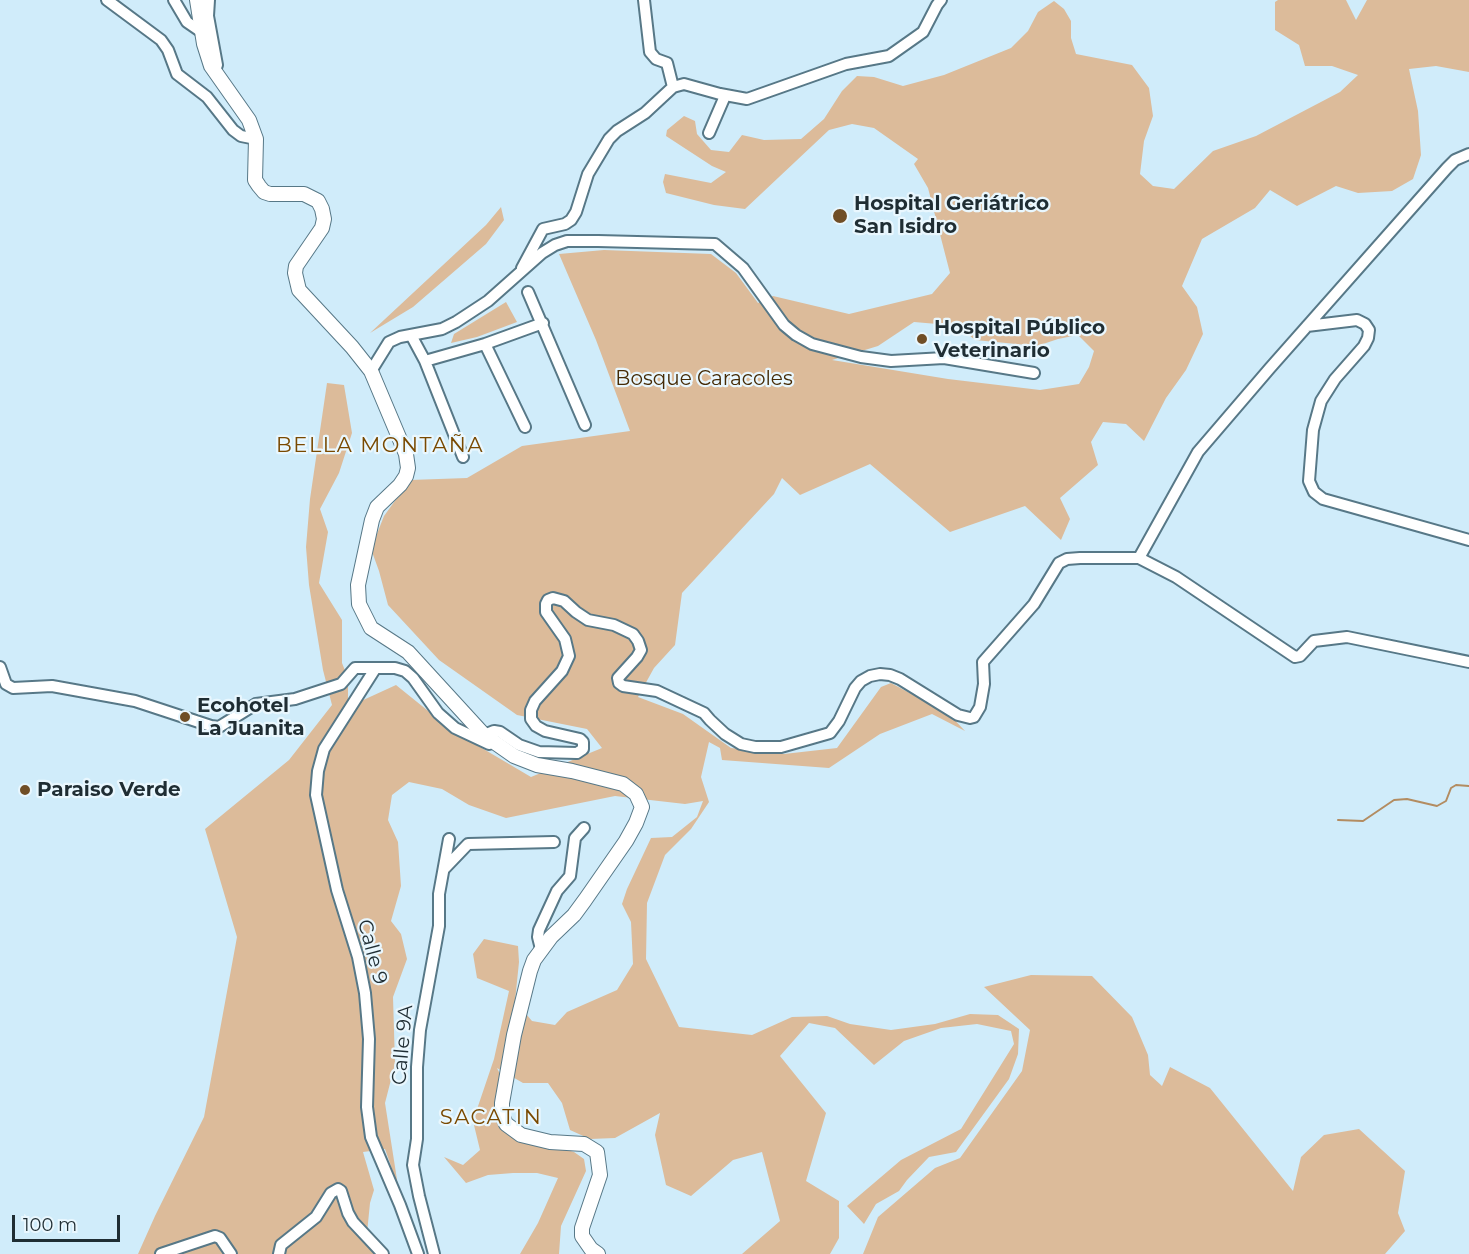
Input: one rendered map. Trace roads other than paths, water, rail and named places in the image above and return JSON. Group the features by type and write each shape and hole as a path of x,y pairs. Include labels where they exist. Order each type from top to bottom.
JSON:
{"main road":[{"path":"197,0 204,44 214,72 249,120 256,139 255,180 264,192 304,194 318,201 322,209 324,219 322,228 300,258 295,273 299,290 352,346 371,371 406,454 408,468 406,476 377,507 372,520 358,585 359,604 371,628 408,652 484,735 513,756 537,765 623,784 636,794 642,807 626,841 574,915 541,949 530,971 514,1035 502,1103 502,1116 506,1124 521,1135 550,1142 584,1144 597,1152 600,1175 582,1228 582,1236 591,1249 598,1254"}],"street":[{"path":"107,0 161,40 168,50 177,74 207,97 233,130 241,136 256,139"},
{"path":"174,0 187,22 203,33"},
{"path":"209,0 209,22 217,65 214,72"},
{"path":"644,0 650,52 656,59 667,63 674,87"},
{"path":"519,273 543,229 548,226 565,224 576,212 588,174 609,139 617,131 645,113 674,87 684,84 725,96 747,99 846,64 889,56 923,32 941,0"},
{"path":"709,133 725,96"},
{"path":"1139,558 1198,452 1447,168 1455,160 1469,154"},
{"path":"371,371 389,342 442,329 456,322 488,301 542,253 567,241 715,244 743,268 783,325 812,344 861,357 891,361 944,358 1034,373"},
{"path":"528,292 585,424"},
{"path":"1307,326 1357,320 1365,324 1369,330 1364,346 1335,379 1321,401 1312,440 1309,481 1314,492 1323,499 1469,540"},
{"path":"425,361 485,344 543,323"},
{"path":"411,335 425,361 463,457"},
{"path":"485,344 525,427"},
{"path":"484,735 494,731 500,732 519,745 539,752 577,753 583,749 583,742 580,739 545,731 536,726 531,719 531,710 535,701 562,670 569,656 565,639 546,612 548,600 553,598 564,601 588,620 614,625 633,634 640,650 637,657 618,678 619,683 623,686 657,691 704,713 725,734 741,744 781,747 830,733 839,721 855,688 861,681 880,674 900,679 958,715 974,717 980,706 984,684 982,662 1034,604 1059,563 1067,559 1080,558 1139,558 1176,577 1294,657 1300,656 1314,641 1347,637 1469,662"},
{"path":"0,667 6,684 13,688 52,687 135,701 219,727 256,704 295,699 341,684 355,668 395,668 405,671 413,678 438,712 455,728 513,756"},
{"name":"Calle 9","path":"375,669 324,749 318,771 316,795 337,890 358,957 365,993 369,1039 367,1107 371,1137 418,1254"},
{"path":"541,949 539,930 557,891 570,876 575,838 584,828"},
{"name":"Calle 9A","path":"434,1254 413,1165 417,1139 417,1067 420,1030 439,926 439,894 449,839"},
{"path":"443,871 468,844 554,842"},
{"path":"279,1254 281,1245 316,1217 331,1193 338,1189 341,1191 353,1222 383,1254"},
{"path":"161,1254 215,1236 220,1238 231,1254"}],"waterway":[{"path":"1338,820 1363,821 1394,800 1407,799 1437,806 1446,801 1451,788 1456,785 1469,786"}],"place":[{"name":"Hospital Geriátrico San Isidro","path":"840,216"},
{"name":"Hospital Público Veterinario","path":"922,339"},
{"name":"Ecohotel La Juanita","path":"185,717"},
{"name":"Paraiso Verde","path":"25,790"}],"district":[{"name":"BELLA MONTAÑA","path":"380,446"},
{"name":"SACATIN","path":"491,1118"}],"park label":[{"name":"Bosque Caracoles","path":"704,379"}]}
